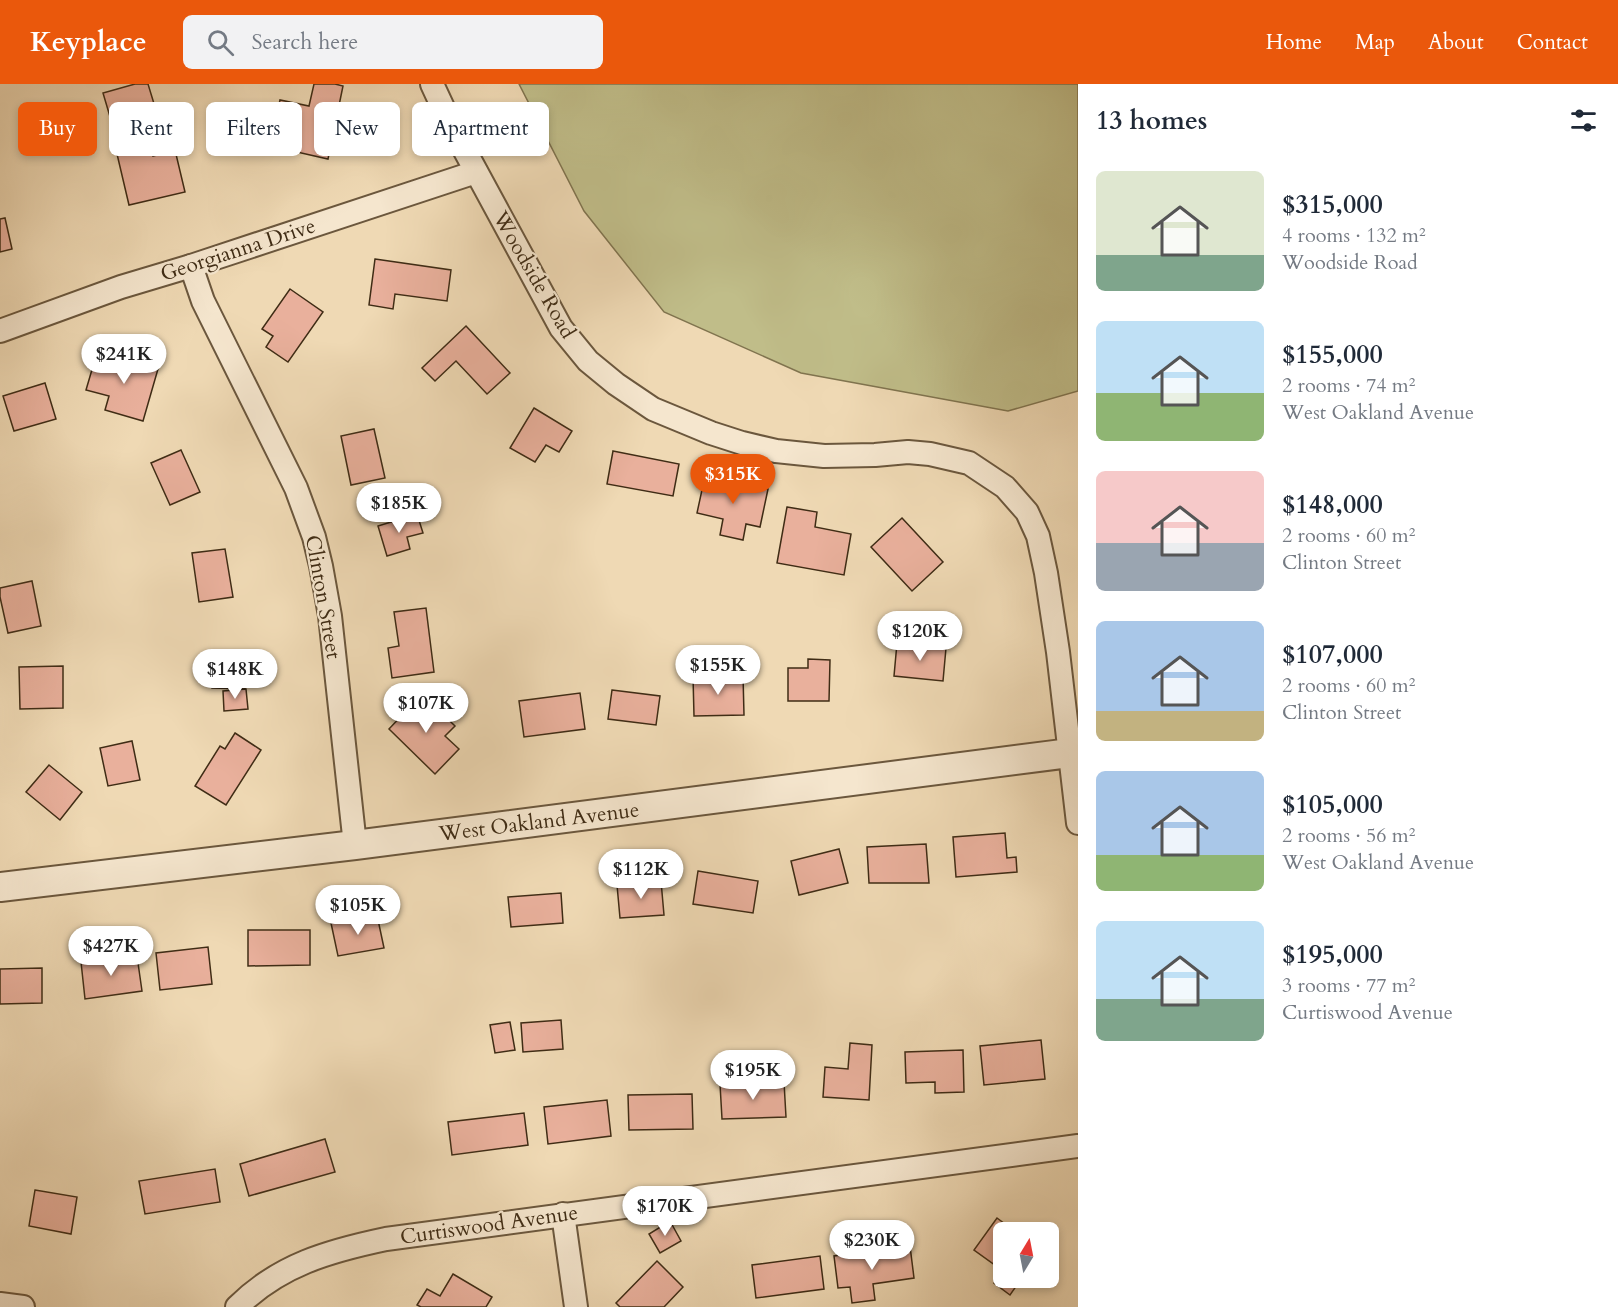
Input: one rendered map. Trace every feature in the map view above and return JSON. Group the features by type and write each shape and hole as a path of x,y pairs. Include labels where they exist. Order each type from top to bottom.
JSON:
{"street":[{"name":"Woodside Road","path":"432,84 451,125 561,328 588,361 616,384 653,409 711,433 776,451 824,456 908,452 930,454 969,464 1005,487 1026,512 1038,536 1046,573 1074,753 1078,823"},
{"name":"Georgianna Drive","path":"0,331 121,287 476,172"},
{"name":"Clinton Street","path":"191,266 203,301 296,488 314,537 330,616 355,845"},
{"name":"West Oakland Avenue","path":"0,887 355,845 1074,753"},
{"name":"Curtiswood Avenue","path":"237,1307 271,1278 306,1261 342,1248 386,1239 1078,1146"},
{"path":"562,1214 576,1307"},
{"path":"0,1304 23,1307"}],"shaded area":[{"path":"519,84 1078,84 1078,391 1008,411 801,373 664,312 584,211 549,143 549,102 528,102"}],"building":[{"path":"135,84 148,84 153,102 109,102 109,113 103,93"},
{"path":"314,84 343,86 340,102 314,102 314,156 302,153 302,105 309,106"},
{"path":"117,156 176,156 185,192 129,205"},
{"path":"5,218 12,249 0,252 0,219"},
{"path":"375,259 451,270 447,301 395,294 393,309 369,305"},
{"path":"290,289 323,312 288,362 266,347 273,336 262,329"},
{"path":"466,326 510,373 487,394 456,361 435,381 422,368"},
{"path":"96,356 139,368 142,356 160,362 143,421 105,410 109,396 86,390"},
{"path":"45,383 56,419 14,431 3,396"},
{"path":"534,408 572,431 559,452 546,445 535,462 510,448"},
{"path":"374,429 385,478 351,485 341,436"},
{"path":"181,450 200,492 170,505 151,463"},
{"path":"613,451 679,464 673,496 607,484"},
{"path":"705,476 768,489 760,527 746,524 743,540 720,535 723,519 697,513"},
{"path":"787,507 817,512 815,527 851,534 844,575 777,563"},
{"path":"417,514 423,533 407,537 410,549 387,556 378,526"},
{"path":"902,518 943,562 912,591 871,547"},
{"path":"225,549 233,597 199,602 192,553"},
{"path":"32,581 41,626 8,633 0,588"},
{"path":"426,608 434,672 392,678 388,648 399,646 394,612"},
{"path":"897,643 946,648 943,681 894,676"},
{"path":"213,652 246,652 245,689 212,688"},
{"path":"808,659 830,660 829,701 788,701 788,668 808,668"},
{"path":"63,666 63,708 20,709 19,667"},
{"path":"743,675 744,715 694,716 693,676"},
{"path":"246,689 248,709 224,711 223,691"},
{"path":"612,690 660,696 656,725 608,719"},
{"path":"580,693 585,729 524,737 519,701"},
{"path":"422,694 455,726 445,736 459,749 435,774 389,729"},
{"path":"235,733 261,750 226,805 195,786 220,746 225,749"},
{"path":"132,741 140,780 108,786 100,748"},
{"path":"49,765 82,792 60,820 26,792"},
{"path":"1005,833 1007,858 1016,857 1017,872 956,877 953,837"},
{"path":"926,844 929,883 869,883 867,847"},
{"path":"839,849 848,883 799,895 791,861"},
{"path":"698,871 758,881 753,913 693,904"},
{"path":"661,881 664,915 620,918 617,885"},
{"path":"561,893 563,923 511,927 508,897"},
{"path":"377,915 384,948 338,956 331,923"},
{"path":"248,930 310,930 310,965 248,966"},
{"path":"208,947 212,984 160,990 156,953"},
{"path":"137,956 142,991 85,999 81,962"},
{"path":"42,968 42,1003 0,1004 0,969"},
{"path":"561,1020 563,1049 523,1052 521,1023"},
{"path":"510,1022 515,1050 495,1053 490,1025"},
{"path":"1041,1040 1045,1079 984,1085 980,1046"},
{"path":"850,1043 872,1045 869,1100 823,1097 825,1067 848,1069"},
{"path":"963,1050 964,1092 935,1093 935,1082 906,1083 905,1052"},
{"path":"784,1082 786,1117 722,1119 720,1084"},
{"path":"692,1094 693,1129 629,1130 628,1095"},
{"path":"607,1100 611,1136 548,1144 544,1107"},
{"path":"524,1113 528,1145 452,1155 448,1122"},
{"path":"325,1139 335,1172 249,1196 240,1164"},
{"path":"215,1169 220,1202 145,1214 139,1181"},
{"path":"35,1190 77,1197 71,1234 29,1226"},
{"path":"670,1221 681,1241 660,1253 649,1234"},
{"path":"993,1224 993,1264 974,1250"},
{"path":"910,1246 914,1278 873,1284 875,1300 852,1303 850,1287 838,1288 834,1256"},
{"path":"820,1256 824,1289 756,1298 752,1265"},
{"path":"657,1261 683,1287 664,1307 620,1307 616,1303"},
{"path":"453,1274 492,1297 486,1307 421,1307 417,1305 427,1289 440,1296"},
{"path":"1001,1288 1015,1288 1010,1295"}]}
